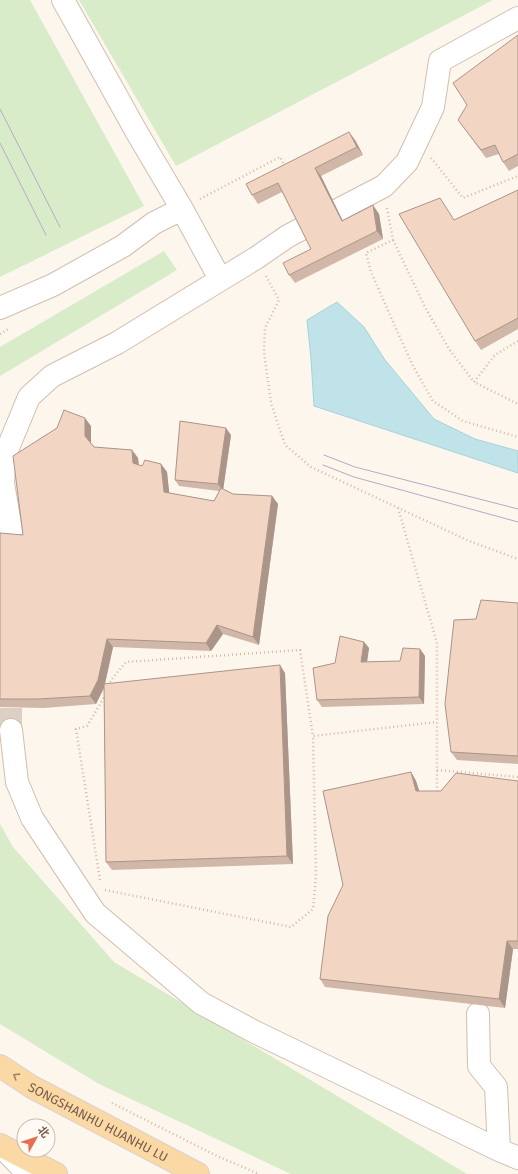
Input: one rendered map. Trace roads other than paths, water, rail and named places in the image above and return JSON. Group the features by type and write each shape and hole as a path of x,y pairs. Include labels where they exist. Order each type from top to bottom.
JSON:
{"main road":[{"name":"SONGSHANHU HUANHU LU","path":"0,1066 32,1087 198,1174"},
{"path":"0,1145 56,1174"}],"street":[{"path":"63,0 136,131 182,209 220,279"},
{"path":"12,536 3,483 5,454 29,397 52,376 117,343 256,258 288,236 384,186 407,162 433,107 440,61 518,18"},
{"path":"0,308 53,285 122,246 154,223 182,209"},
{"path":"11,730 17,782 32,818 95,912 201,1004 508,1154"},
{"path":"478,1014 478,1066 496,1087 508,1154"},
{"path":"0,1145 28,1174"}],"water":[{"path":"337,302 364,327 385,360 434,419 475,439 518,451 518,473 314,406 307,320"}],"tunnel":[{"path":"11,677 11,730"}],"tram line":[{"path":"0,109 60,227"},
{"path":"0,143 46,235"},
{"path":"324,455 355,467 518,509"},
{"path":"323,465 354,477 518,522"}]}
